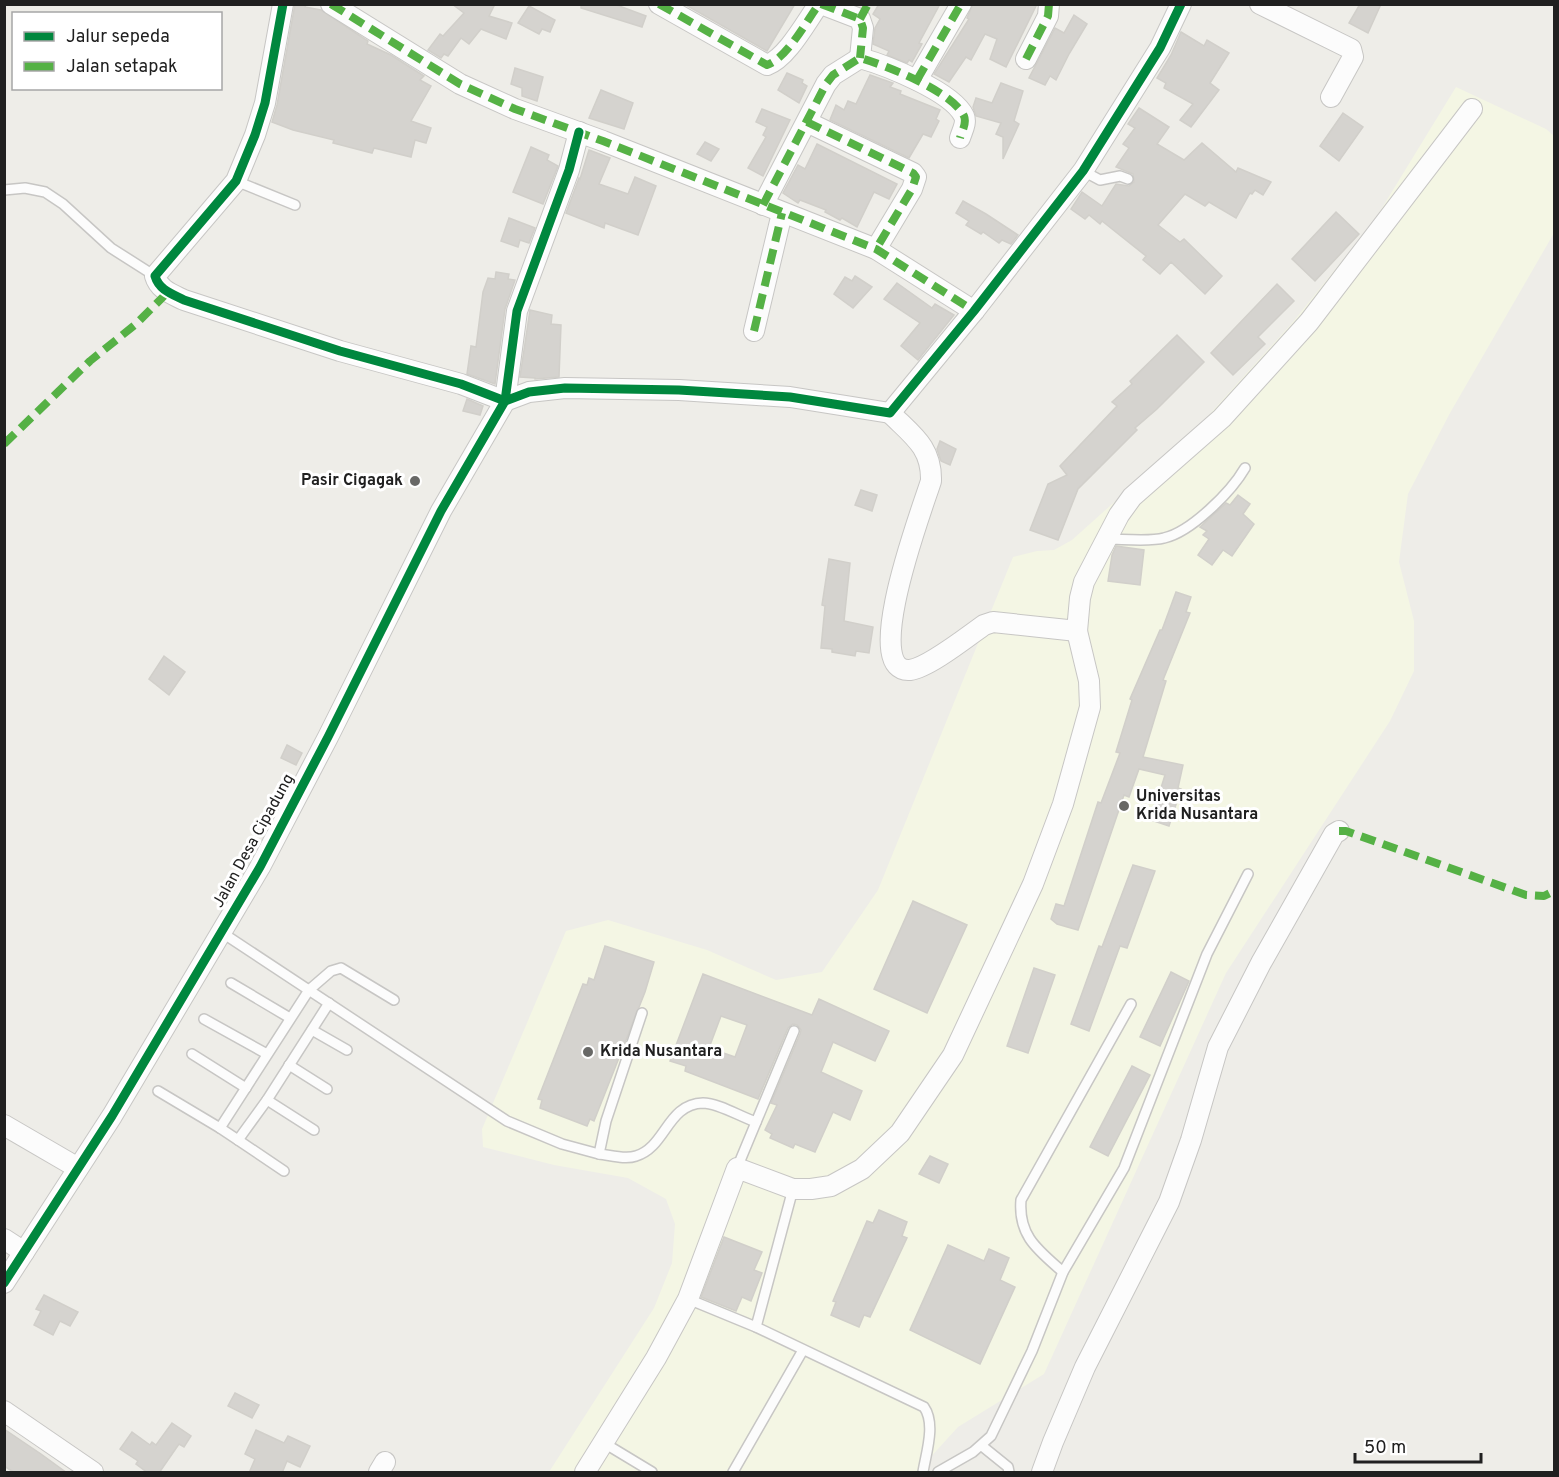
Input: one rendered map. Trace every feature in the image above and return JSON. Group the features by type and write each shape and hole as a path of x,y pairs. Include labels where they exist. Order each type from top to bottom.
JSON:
{"street":[{"path":"283,4 265,103 236,181 155,276 161,288 184,300 340,351 461,384 505,401 529,392 565,388 679,390 790,397 890,412 920,444 929,457 931,470 931,481 907,555 892,616 889,644 894,663 900,668 909,670 923,666 984,625 993,622 1077,631"},
{"path":"331,4 460,84 515,109 696,176 782,213 876,249 974,311"},
{"path":"659,4 767,65 776,62 820,4 864,12 860,58"},
{"path":"917,80 961,4"},
{"path":"1026,59 1048,16 1049,4"},
{"path":"890,412 974,311 1083,171 1160,48 1181,4"},
{"path":"1260,4 1351,49 1353,57 1331,97"},
{"path":"763,205 826,84 832,75 860,58 917,80 948,98 964,116 966,122 960,138"},
{"path":"585,1473 656,1358 688,1299 737,1168 794,1188 811,1189 831,1186 862,1169 900,1133 953,1055 1033,884 1066,793 1090,707 1089,681 1077,631 1080,598 1084,582 1119,515 1132,497 1222,418 1309,322 1472,109"},
{"path":"807,122 913,173 916,177 912,189 876,249"},
{"path":"505,401 517,311 569,170 579,132"},
{"path":"754,331 782,213"},
{"name":"Jalan Desa Cipadung","path":"4,1283 135,1077 260,867 313,767 441,511 505,401"},
{"path":"1042,1473 1085,1367 1169,1202 1194,1131 1218,1047 1261,963 1334,834 1339,831"},
{"path":"4,1125 78,1168"},
{"path":"4,1239 24,1252"},
{"path":"4,1411 93,1473"}],"lane":[{"path":"1083,171 1101,180 1120,176 1128,179"},
{"path":"236,181 296,205"},
{"path":"4,190 25,188 45,192 63,204 111,248 155,276"},
{"path":"1107,538 1163,538 1178,532 1197,519 1230,489 1245,468"},
{"path":"938,1473 982,1446 991,1436 1032,1351 1062,1272 1125,1168 1207,954 1248,874"},
{"path":"221,932 507,1122 562,1144 599,1154 629,1158 645,1153 680,1110 695,1104 715,1104 735,1115 756,1122"},
{"path":"220,1128 309,990 331,971 341,968 394,1000"},
{"path":"231,983 290,1018"},
{"path":"238,1140 267,1100 329,1003"},
{"path":"1062,1272 1034,1247 1023,1229 1020,1214 1021,1200 1131,1004"},
{"path":"599,1154 606,1121 642,1013"},
{"path":"204,1019 267,1054"},
{"path":"312,1030 347,1050"},
{"path":"737,1168 794,1031"},
{"path":"192,1054 246,1088"},
{"path":"289,1065 327,1089"},
{"path":"158,1091 220,1128 284,1171"},
{"path":"267,1100 314,1130"},
{"path":"756,1327 794,1188"},
{"path":"688,1299 756,1327 924,1407 928,1412 930,1423 923,1473"},
{"path":"733,1473 803,1350"},
{"path":"604,1443 652,1473"},
{"path":"982,1446 1008,1467 1010,1473"}],"shaded area":[{"name":"Universitas Krida Nusantara","path":"1456,87 1546,129 1554,136 1554,233 1450,413 1408,494 1399,562 1414,621 1414,671 1390,721 1226,973 1044,1374 958,1427 917,1472 549,1472 654,1308 672,1263 675,1224 666,1199 628,1178 554,1165 483,1147 482,1129 566,931 608,920 707,950 776,980 822,972 878,890 1013,557 1037,551 1054,550 1072,540 1198,427 1293,322 1374,221"}],"building":[{"path":"295,4 306,4 305,7 321,10 368,41 367,44 391,55 424,76 420,80 431,86 411,121 431,128 426,143 415,140 411,157 374,148 372,153 333,143 334,140 293,130 272,122"},
{"path":"452,4 495,4 489,16 512,23 506,39 481,29 469,44 461,38 448,56 444,54 441,58 428,50 440,34 443,36 464,13"},
{"path":"581,4 614,4 646,16 642,27 581,8"},
{"path":"684,4 795,4 767,51"},
{"path":"879,4 940,4 919,43 922,44 912,62 909,60 907,63 887,55 889,51 873,44 875,28 880,19 873,14"},
{"path":"973,4 1037,4 1006,67 990,59 997,39 985,34 971,60 966,57 949,82 934,74 969,19 967,18"},
{"path":"1360,4 1381,4 1368,33 1349,23"},
{"path":"529,6 555,20 550,32 542,29 539,34 518,23"},
{"path":"1074,15 1087,24 1056,80 1050,76 1045,85 1029,78 1055,28 1064,33"},
{"path":"1181,32 1204,46 1207,40 1229,53 1210,83 1219,90 1191,127 1180,120 1193,104 1164,88 1166,83 1157,78"},
{"path":"515,68 543,77 537,101 522,96 522,88 511,84"},
{"path":"787,73 803,80 802,83 807,86 799,103 778,90"},
{"path":"870,75 893,83 890,87 901,91 900,94 940,110 936,119 939,121 931,137 923,134 909,158 830,120 836,105 844,110 848,101 856,104"},
{"path":"1001,83 1023,91 1014,121 1019,124 1003,159 1003,137 996,134 1001,123 976,116 973,107 976,98 992,103"},
{"path":"601,90 633,103 624,129 589,118"},
{"path":"1139,108 1169,127 1157,144 1184,160 1202,143 1236,172 1238,168 1271,182 1263,195 1255,190 1252,194 1250,193 1236,218 1209,202 1205,206 1185,194 1158,225 1180,242 1184,239 1222,276 1205,294 1171,262 1160,274 1143,260 1146,256 1102,221 1100,224 1089,215 1085,219 1071,209 1082,192 1102,206 1116,184 1129,186 1134,182 1133,174 1116,167 1129,148 1123,144 1135,128 1128,124"},
{"path":"762,109 790,120 763,176 748,168 766,137 763,135 767,127 756,122"},
{"path":"1343,113 1363,127 1339,161 1320,146"},
{"path":"705,142 719,149 711,161 697,154"},
{"path":"817,144 897,184 889,199 874,192 857,227 825,212 826,210 800,200 798,203 783,193 798,165 805,169"},
{"path":"531,147 549,155 547,160 558,166 543,204 513,192"},
{"path":"589,150 610,158 599,184 628,194 635,177 656,186 638,235 605,223 604,228 566,213"},
{"path":"963,201 1018,235 1011,244 1002,240 999,243 983,232 981,234 966,225 969,221 956,213"},
{"path":"1336,212 1359,234 1315,281 1292,259"},
{"path":"509,218 535,228 529,243 520,240 518,247 501,241"},
{"path":"496,272 509,274 508,279 515,280 505,309 495,384 467,374 471,346 476,347 483,292 488,278 495,279"},
{"path":"855,276 872,287 853,308 834,294 845,277 852,281"},
{"path":"897,283 932,308 935,304 954,315 918,360 901,346 920,323 884,299"},
{"path":"1277,284 1294,301 1258,337 1265,344 1233,375 1211,353"},
{"path":"530,310 552,315 551,324 561,325 559,377 535,379 520,377"},
{"path":"1177,335 1204,362 1135,428 1137,430 1078,489 1058,540 1030,530 1048,484 1067,475 1060,466 1117,406 1112,402 1132,384 1130,381"},
{"path":"467,399 483,406 480,415 463,411"},
{"path":"940,441 956,449 950,465 941,461 937,449"},
{"path":"861,490 877,495 872,511 855,505"},
{"path":"1238,495 1250,504 1243,514 1254,524 1232,556 1223,550 1212,565 1198,555 1209,539 1203,535 1207,531 1200,527 1226,503 1230,505"},
{"path":"1116,546 1144,550 1140,585 1108,581 1112,555"},
{"path":"829,559 850,563 844,621 873,627 869,653 856,651 855,656 821,648 825,606 822,605"},
{"path":"1176,592 1191,597 1186,612 1190,613 1163,680 1166,681 1143,757 1183,765 1178,788 1181,789 1169,826 1151,820 1165,775 1139,769 1129,797 1124,795 1078,930 1057,924 1051,919 1056,904 1064,906 1098,802 1101,803 1120,753 1116,752 1132,700 1130,699 1160,630 1162,630"},
{"path":"164,656 185,672 169,695 149,679"},
{"path":"287,745 302,753 296,765 281,758"},
{"path":"1133,865 1155,871 1127,948 1120,946 1089,1031 1071,1024 1099,946 1102,947"},
{"path":"913,901 967,925 927,1013 874,989"},
{"name":"Krida Nusantara","path":"605,946 654,962 645,992 594,1121 590,1119 587,1126 540,1108 542,1100 538,1099 583,984 587,985 589,978 594,980"},
{"path":"1034,968 1055,975 1028,1053 1007,1046"},
{"path":"1171,972 1189,981 1160,1046 1140,1037"},
{"path":"703,974 812,1015 819,999 889,1031 875,1061 833,1042 821,1072 862,1091 850,1120 833,1112 815,1152 795,1144 793,1148 770,1138 772,1134 765,1130 777,1105 771,1103 800,1034 801,1030 797,1025 793,1024 788,1028 758,1099 685,1071 686,1066 670,1061","holes":["721,1016 747,1025 735,1057 709,1048"]},
{"path":"1132,1066 1150,1075 1108,1156 1090,1147"},
{"path":"930,1156 948,1164 939,1183 919,1174"},
{"path":"879,1210 907,1222 902,1236 907,1238 870,1317 864,1315 859,1327 831,1315 836,1302 833,1301 867,1221 873,1223"},
{"path":"724,1237 762,1252 754,1270 762,1273 751,1301 742,1297 736,1311 701,1297"},
{"path":"948,1245 984,1261 989,1249 1009,1258 1000,1280 1015,1287 980,1364 910,1330"},
{"path":"44,1295 78,1312 70,1326 60,1321 53,1335 34,1325 41,1311 36,1309"},
{"path":"235,1393 259,1405 252,1418 228,1406"},
{"path":"172,1423 191,1436 184,1447 179,1444 159,1473 148,1473 136,1464 138,1461 120,1449 132,1432 150,1445 152,1442 156,1445"},
{"path":"4,1429 67,1473 15,1473 4,1466"},
{"path":"256,1430 284,1443 288,1436 310,1446 300,1467 287,1461 282,1473 249,1473 255,1459 245,1454"}],"marked path":[{"path":"331,4 460,84 515,109 603,141 876,249 974,311"},
{"path":"659,4 767,65 789,47 819,4"},
{"path":"821,4 860,19 863,28 860,58"},
{"path":"860,19 868,4"},
{"path":"917,80 961,4"},
{"path":"1026,59 1048,16 1049,4"},
{"path":"763,205 826,84 833,75 860,58 917,80 946,97 964,116 965,124 960,138"},
{"path":"807,122 913,173 916,177 912,189 876,249"},
{"path":"754,331 782,213"},
{"path":"4,444 90,361 136,324 168,292"},
{"path":"1339,831 1346,831 1526,895 1544,896 1554,891"}],"cycle path":[{"path":"283,4 265,103 255,135 236,181 155,276 166,291 184,300 340,351 461,384 505,401 529,392 565,388 679,390 790,397 890,413 974,311 1083,171 1160,48 1181,4"},
{"path":"4,1283 112,1116 260,867 441,511 505,401 517,311 569,170 579,132"}],"place":[{"name":"Pasir Cigagak","path":"415,481"},
{"name":"Universitas Krida Nusantara","path":"1124,806"},
{"name":"Krida Nusantara","path":"588,1052"}]}
